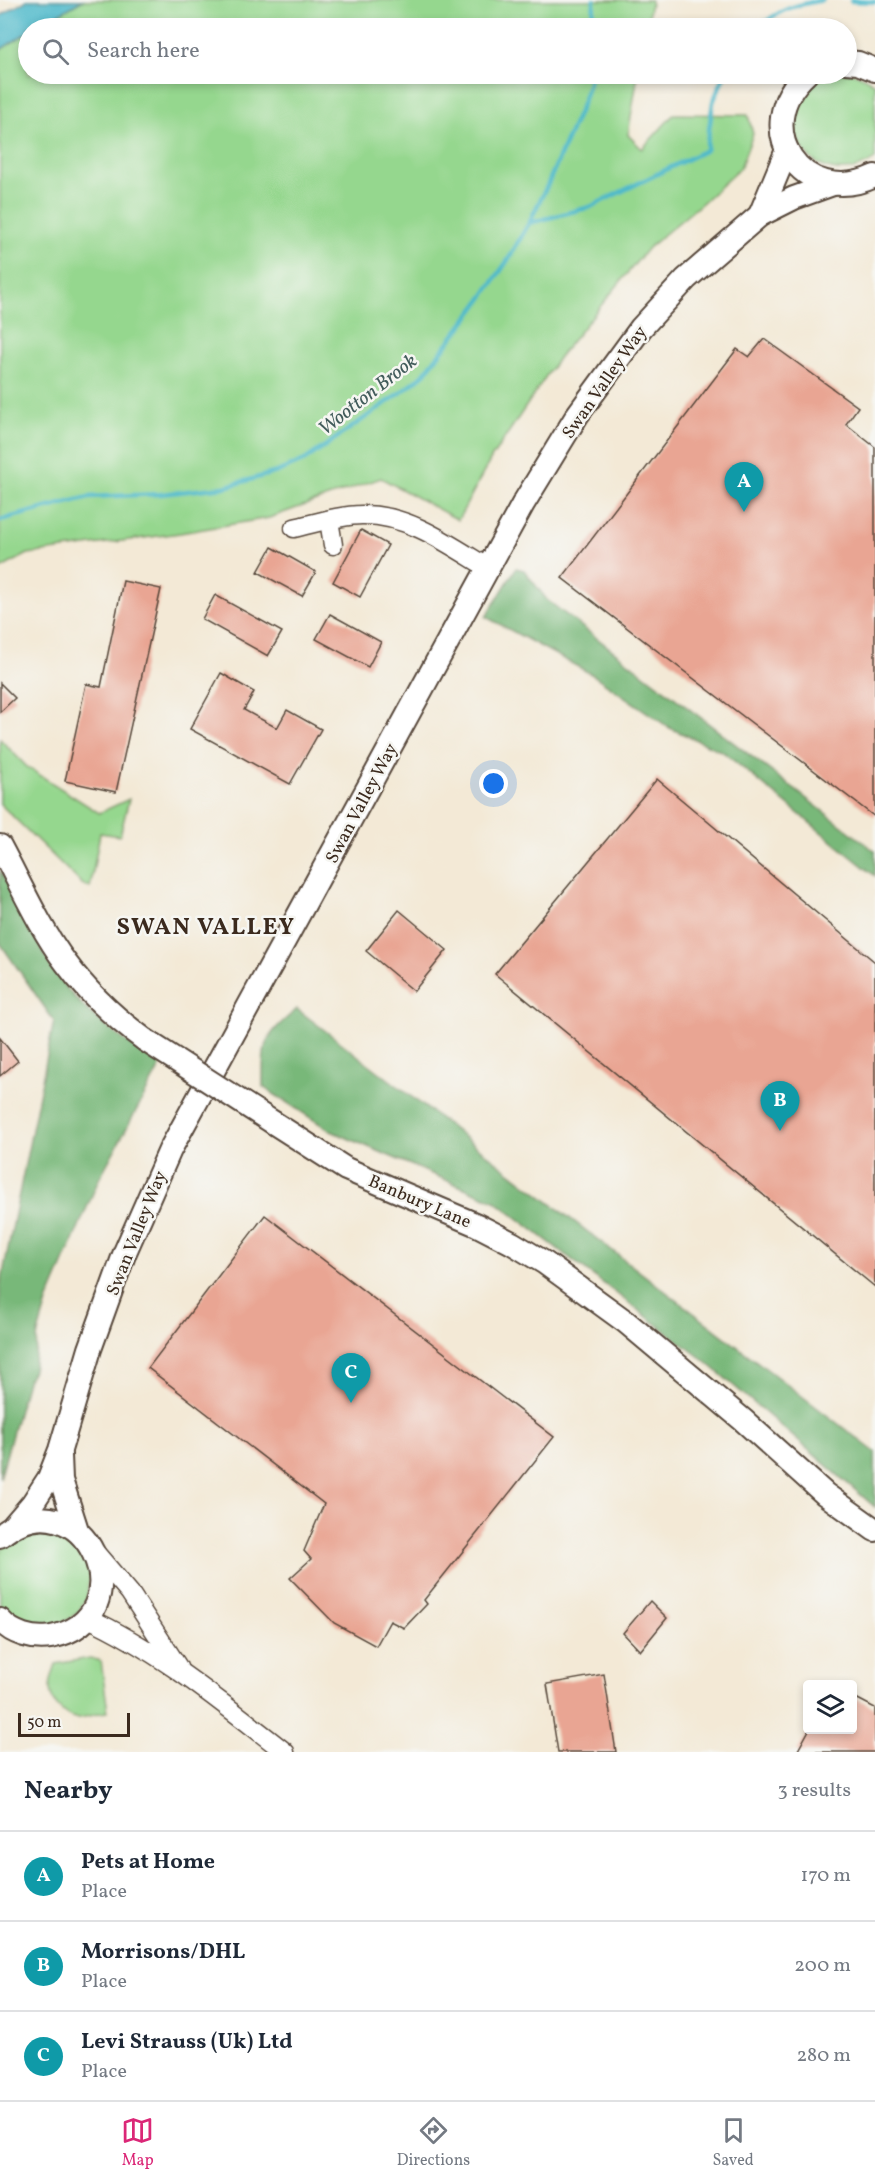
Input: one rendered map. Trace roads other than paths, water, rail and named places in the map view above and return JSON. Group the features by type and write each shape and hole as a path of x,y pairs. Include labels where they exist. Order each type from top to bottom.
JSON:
{"street":[{"path":"857,63 875,70"},
{"path":"795,84 786,99 782,133 787,150 797,164 810,176 833,184 861,182 875,176"},
{"name":"Swan Valley Way","path":"760,215 787,150"},
{"name":"Swan Valley Way","path":"7,1531 32,1504 49,1478 60,1450 90,1349 125,1252 170,1150 523,504 578,414 641,327 686,279 760,215 794,198 833,184"},
{"path":"294,528 361,515 382,516 428,531 488,568"},
{"path":"329,520 333,545"},
{"name":"Banbury Lane","path":"0,846 39,921 65,962 91,994 116,1018 145,1040 346,1169 381,1186 477,1225 512,1243 555,1270 626,1322 743,1420 825,1494 875,1530"},
{"name":"Swan Valley Way","path":"60,1450 61,1480 76,1530"},
{"path":"7,1531 29,1520 46,1519 62,1522 76,1530 87,1540 130,1593 183,1673"},
{"path":"0,1620 5,1626 23,1635 43,1638 62,1634 80,1624 96,1603 100,1586 100,1569 95,1552"},
{"path":"86,1617 118,1633 183,1673 285,1752"}],"water":[{"path":"27,0 83,0 52,18 18,18 18,38 0,50 0,16"}],"waterway":[{"name":"Wootton Brook","path":"593,18 594,0"},
{"path":"770,18 788,9 823,0"},
{"path":"851,1 875,2"},
{"name":"Wootton Brook","path":"0,520 89,497 161,494 224,487 277,472 305,460 399,394 423,375 476,307 508,260 547,186 589,84"},
{"path":"529,223 590,207 706,150 713,102 721,84"}],"place":[{"name":"Pets at Home","path":"744,512"},
{"name":"Morrisons/DHL","path":"780,1131"},
{"name":"Levi Strauss (Uk) Ltd","path":"351,1403"}],"district":[{"name":"SWAN VALLEY","path":"206,926"}]}
